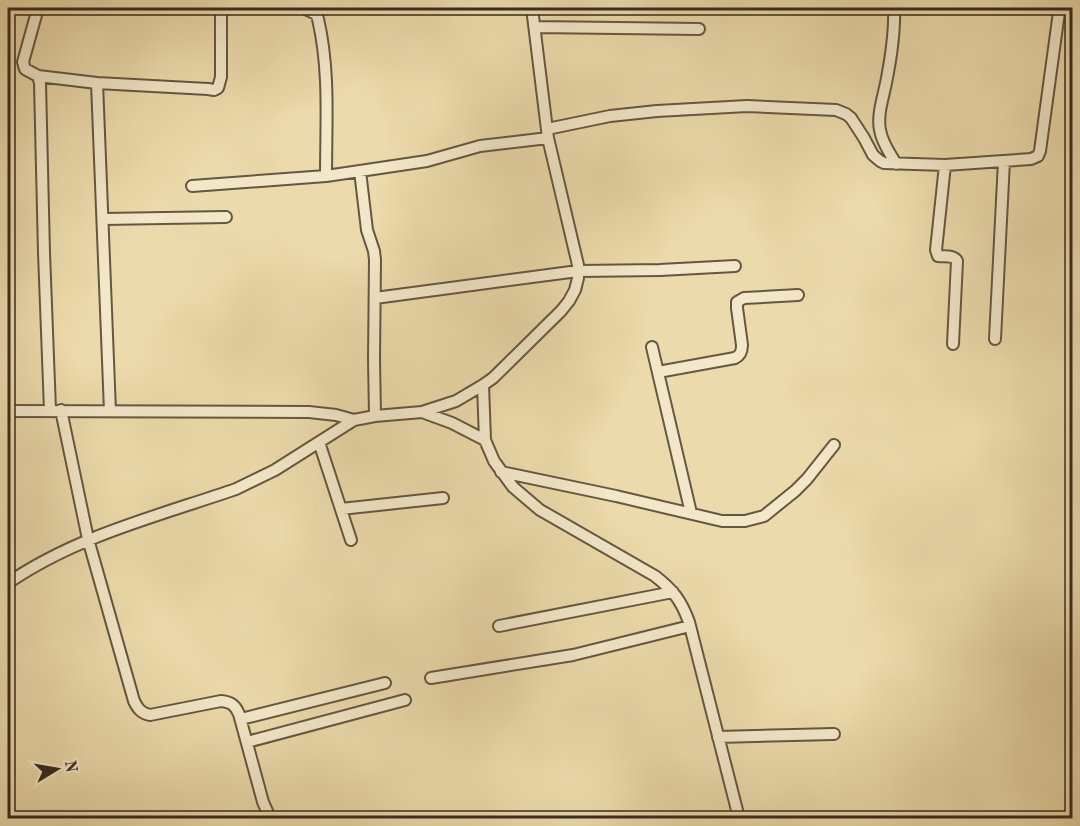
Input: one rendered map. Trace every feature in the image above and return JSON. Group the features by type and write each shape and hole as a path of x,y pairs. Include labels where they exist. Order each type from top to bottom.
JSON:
{"street":[{"path":"38,8 23,62 25,69 38,76 214,90 218,88 221,77 221,8"},
{"path":"303,8 316,14 322,44 326,85 326,176"},
{"path":"8,583 88,539 236,489 275,470 354,420 422,412 456,400 493,378 561,311 576,291 578,265 547,133 532,8"},
{"path":"894,8 893,43 879,118 880,134 896,164"},
{"path":"192,186 326,176 427,161 480,146 547,133 610,116 747,106 836,110 846,114 851,118 876,158 884,163 945,165 1035,158 1040,151 1059,12"},
{"path":"535,27 699,29"},
{"path":"38,76 44,253 55,410 88,539 134,701 142,713 150,715 220,702 229,702 235,706 241,719 263,802 270,819"},
{"path":"97,82 110,411"},
{"path":"995,339 1004,161"},
{"path":"945,165 936,250 938,256 956,258 957,261 953,344"},
{"path":"360,171 367,230 375,260 375,416"},
{"path":"103,219 226,217"},
{"path":"375,298 578,271 735,266"},
{"path":"658,372 735,358 742,351 737,302 744,298 798,295"},
{"path":"652,346 690,513"},
{"path":"483,385 485,440 494,461 513,487 540,510 655,576 673,592 684,608 739,819"},
{"path":"8,411 309,412 354,420"},
{"path":"422,412 452,423 485,440"},
{"path":"319,442 351,540"},
{"path":"501,472 722,521 745,520 764,516 801,486 834,445"},
{"path":"341,509 443,498"},
{"path":"499,626 673,592"},
{"path":"431,678 573,655 690,626"},
{"path":"241,719 385,683"},
{"path":"246,741 405,700"},
{"path":"718,737 834,734"},
{"path":"1070,819 1072,809"}]}
